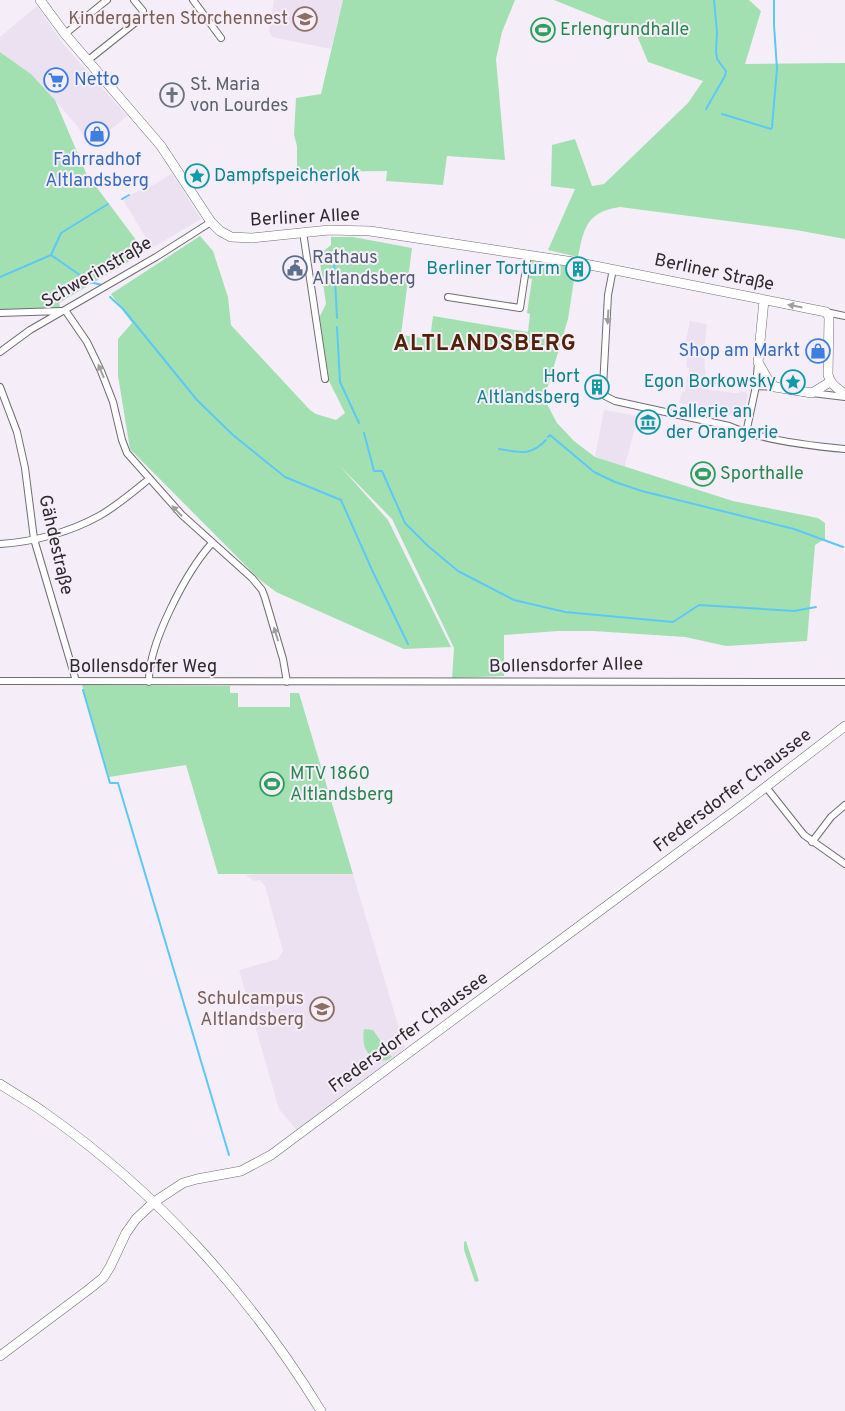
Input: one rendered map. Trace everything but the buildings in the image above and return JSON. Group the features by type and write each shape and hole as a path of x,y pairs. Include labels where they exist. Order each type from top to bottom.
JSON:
{"main road":[{"name":"Berliner Allee","path":"40,0 87,61 161,146 211,222 226,235 252,238 336,229 370,230 577,262"},
{"name":"Berliner Straße","path":"577,262 826,312"},
{"path":"764,300 758,362 768,380 775,387 812,393 830,382"},
{"path":"826,312 830,317 828,375 830,382 844,393"},
{"name":"Fredersdorfer Chaussee","path":"0,1356 103,1278 126,1233 136,1218 154,1202 183,1183 241,1171 268,1157 766,787 845,726"},
{"path":"0,1084 45,1113 102,1157 154,1202 190,1238 246,1302 303,1382 320,1411"}],"street":[{"path":"65,34 107,0"},
{"path":"87,61 141,18 143,11 134,0"},
{"path":"193,0 221,38"},
{"name":"Schwerinstraße","path":"0,352 30,330 211,222"},
{"path":"303,232 325,379"},
{"path":"448,296 520,308 528,255"},
{"path":"612,269 608,295 603,386 605,396 615,401 729,426 746,433 803,444 845,449"},
{"path":"0,313 65,310 87,342 101,371 113,402 124,448 178,511 252,578 262,590 283,659 287,682"},
{"name":"Berliner Straße","path":"826,312 845,316"},
{"path":"746,433 756,386 758,362"},
{"path":"756,386 775,387"},
{"name":"Gähdestraße","path":"0,387 13,418 21,447 34,539 76,681"},
{"path":"812,393 844,393"},
{"path":"0,544 34,539 70,529 100,516 149,479"},
{"path":"149,682 151,660 172,608 198,562 212,543"},
{"name":"Bollensdorfer Weg","path":"0,681 287,682"},
{"name":"Bollensdorfer Allee","path":"287,682 845,682"},
{"path":"766,787 796,827 812,842 845,864"},
{"path":"812,842 831,817 845,805"}],"shaded area":[{"name":"Kindergarten Storchennest","path":"274,0 343,0 331,49 272,37 269,31"},
{"path":"37,6 64,45 127,116 90,147 78,127 31,74 0,52 0,37"},
{"path":"172,173 201,219 152,248 122,198 155,184"},
{"path":"690,321 707,324 704,352 705,389 748,393 743,418 679,403 682,392 685,391 689,368 686,367 688,352 684,350"},
{"path":"604,410 638,416 624,469 612,466 595,456"},
{"name":"Schulcampus Altlandsberg","path":"269,873 353,874 405,1048 298,1132 279,1109 239,970 278,959 283,951 265,886 260,880 254,881 246,875"}],"green space":[{"path":"343,0 515,0 502,32 496,59 505,160 447,156 443,185 386,181 387,171 297,172 297,146 294,135 296,98 321,94"},
{"path":"554,0 749,0 761,11 745,64 845,63 845,239 796,230 620,207 609,209 594,217 585,229 578,257 548,250 575,189 551,186 552,145 575,139 592,186 604,184 688,103 703,81 648,62 636,33"},
{"path":"0,52 31,74 55,100 86,173 145,252 59,303 61,310 0,311"},
{"path":"200,236 213,251 228,297 231,325 310,410 316,414 336,420 345,413 327,377 318,320 326,304 319,255 331,245 331,237 353,237 412,248 401,335 430,339 433,316 528,332 530,314 527,313 532,279 527,278 530,263 532,261 576,267 568,319 545,396 557,423 574,441 595,457 733,501 818,518 825,523 825,539 815,545 807,641 726,646 685,637 593,631 558,631 504,635 504,676 452,678 454,648 392,519 340,466 388,520 451,647 404,649 276,592 259,579 130,449 118,376 118,339 132,323 111,294"},
{"path":"82,685 230,686 230,693 238,693 238,707 290,707 290,693 299,693 353,874 218,874 186,765 109,777"},
{"path":"364,1029 373,1030 392,1057 387,1060 378,1061 370,1055 365,1048 363,1039"},
{"path":"466,1241 479,1281 475,1282 464,1250 464,1242"}],"waterway":[{"path":"706,109 726,71 717,59 714,0"},
{"path":"722,114 771,129 772,127 777,69 774,0"},
{"path":"122,199 129,195"},
{"path":"0,277 51,255 61,233 108,204"},
{"path":"51,255 90,282 102,285"},
{"path":"334,260 337,318"},
{"path":"110,297 123,309 197,400 233,435 285,477 341,500 408,644"},
{"path":"337,327 340,382 359,423"},
{"path":"364,433 374,471 382,471 405,523 428,546 458,571 514,600 565,612 673,622 699,605 794,611 816,607"},
{"path":"548,437 550,435 594,472 615,482 642,491 794,529 843,547"},
{"path":"499,449 524,452 535,449 546,440"},
{"path":"83,690 110,783 118,783 229,1155"}],"place":[{"name":"Kindergarten Storchennest","path":"305,19"},
{"name":"Erlengrundhalle","path":"543,30"},
{"name":"Netto","path":"56,80"},
{"name":"St. Maria von Lourdes","path":"172,95"},
{"name":"Fahrradhof Altlandsberg","path":"97,134"},
{"name":"Dampfspeicherlok","path":"197,176"},
{"name":"Rathaus Altlandsberg","path":"295,268"},
{"name":"Berliner Torturm","path":"578,269"},
{"name":"Shop am Markt","path":"818,351"},
{"name":"Egon Borkowsky","path":"793,382"},
{"name":"Hort Altlandsberg","path":"597,387"},
{"name":"Gallerie an der Orangerie","path":"648,422"},
{"name":"Sporthalle","path":"703,474"},
{"name":"MTV 1860 Altlandsberg","path":"272,784"},
{"name":"Schulcampus Altlandsberg","path":"322,1009"}],"district":[{"name":"ALTLANDSBERG","path":"485,344"}]}
